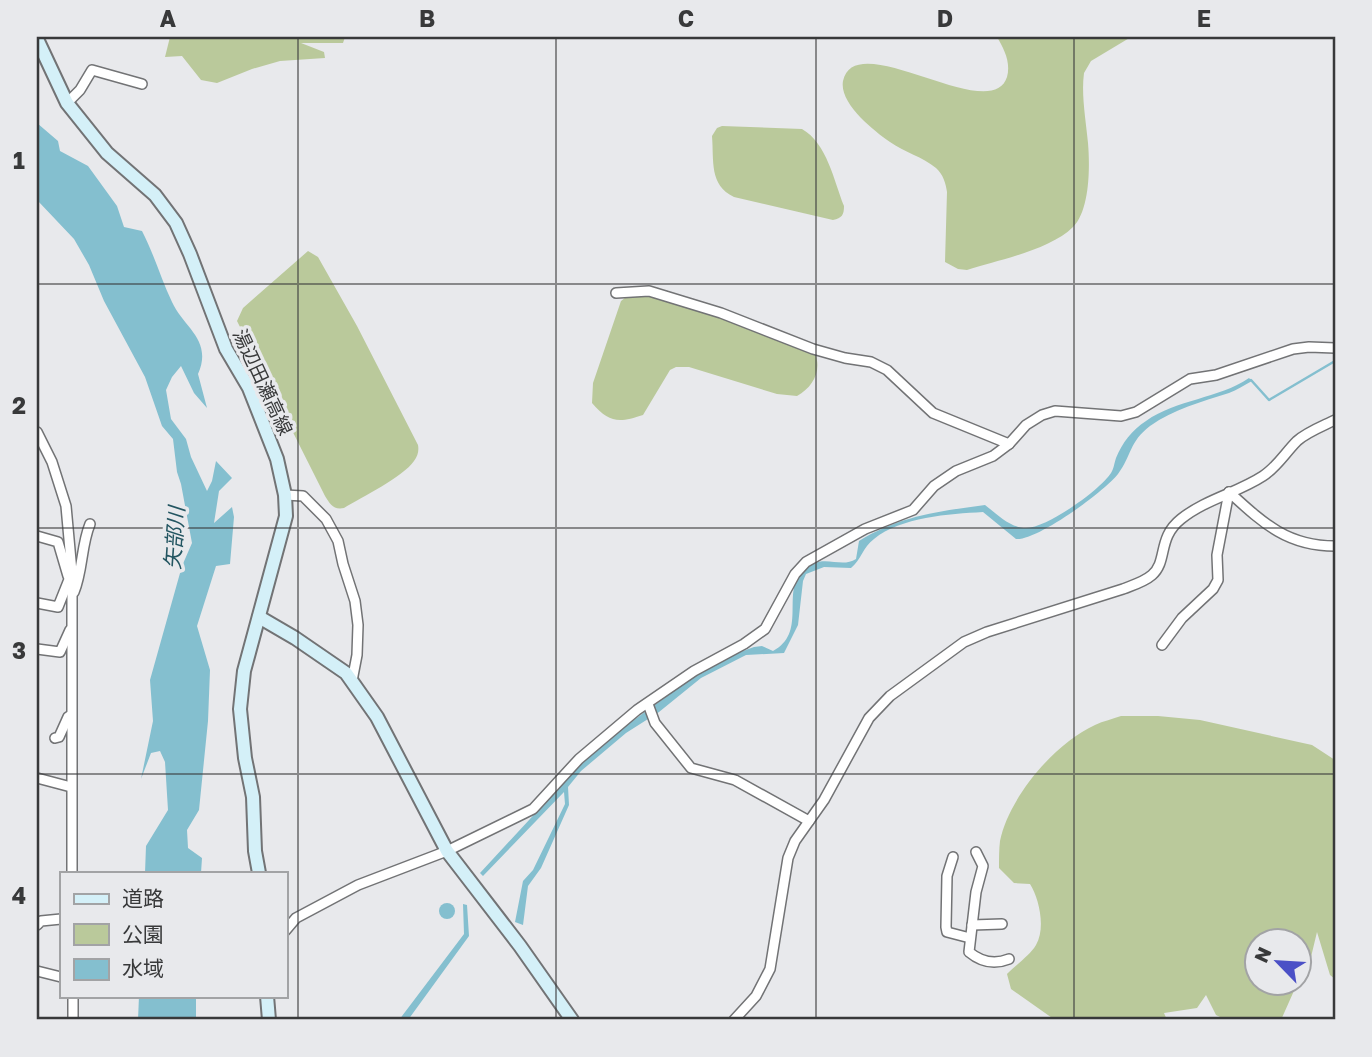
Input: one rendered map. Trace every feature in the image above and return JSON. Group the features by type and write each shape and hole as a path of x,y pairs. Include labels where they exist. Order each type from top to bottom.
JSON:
{"main road":[{"name":"湯辺田瀬高線","path":"37,40 66,103 107,153 155,195 176,223 226,349 249,388 277,459 285,495 286,516 244,671 240,709 243,749 254,805 258,872"},
{"path":"259,617 328,660 352,681 377,717 447,851 520,946 572,1020"},
{"path":"267,998 269,1020"}],"street":[{"path":"66,103 80,90 92,70 142,84"},
{"path":"615,293 649,291 721,313 813,349 871,362 887,370 933,413 1009,444"},
{"path":"287,929 296,918 358,885 447,851 533,809 579,759 648,704 694,671 744,644 765,629 795,574 806,562 866,529 913,510 934,486 956,471 993,456 1009,444 1026,425 1042,415 1055,411 1121,416 1136,412 1190,379 1216,375 1293,349 1335,348"},
{"path":"734,1020 756,996 770,969 788,858 795,841 824,800 869,719 890,696 964,642 1143,581 1154,574 1160,565 1163,543 1169,529 1200,505 1263,476 1279,463 1299,439 1335,421"},
{"path":"37,432 52,462 66,506 72,597 73,872"},
{"path":"1229,492 1268,527 1293,540 1315,547 1335,547"},
{"path":"1162,645 1182,618 1213,589 1218,580 1217,555 1229,492"},
{"path":"285,495 303,496 326,520 338,541 355,601 358,625 357,655 352,681"},
{"path":"72,597 79,579 85,535 90,524"},
{"path":"37,536 58,542 70,576 58,607 37,603"},
{"path":"37,649 60,652 72,626"},
{"path":"648,704 654,723 691,768 735,780 809,821"},
{"path":"55,738 59,737 68,717 72,715"},
{"path":"37,778 71,787"},
{"path":"976,852 983,866 976,892 970,955 997,964 1009,959"},
{"path":"953,857 947,876 947,932 970,938"},
{"path":"37,925 41,921 60,919"},
{"path":"972,925 1002,924"},
{"path":"37,971 60,977"},
{"path":"73,998 73,1020"}],"green space":[{"path":"170,37 345,37 343,43 301,43 324,52 325,58 280,61 217,83 201,80 182,56 165,57"},
{"path":"997,37 1131,37 1091,61 1084,73 1083,99 1089,175 1086,199 1079,219 1063,235 1038,248 967,270 958,269 945,262 947,192 941,173 931,164 890,142 867,123 846,98 843,81 853,67 871,64 896,68 976,91 996,89 1007,77 1008,71 1006,56"},
{"path":"717,128 802,129 811,135 824,153 833,174 844,206 842,216 833,220 734,197 726,192 720,186 713,163 712,136"},
{"path":"308,251 318,257 418,445 417,455 409,467 344,508 334,507 325,496 237,321 243,308"},
{"path":"639,287 815,353 815,378 808,388 797,396 777,394 689,367 676,367 670,370 643,415 621,420 609,418 592,403 593,383 621,301"},
{"path":"1121,716 1200,720 1312,745 1335,760 1335,979 1330,975 1317,932 1312,953 1312,928 1242,928 1242,998 1291,998 1281,1020 1226,1020 1216,1015 1206,995 1197,1008 1164,1013 1167,1020 1055,1020 1011,989 1007,974 1036,945 1041,922 1036,897 1030,884 1014,883 999,868 1000,841 1005,824 1023,790 1036,773 1080,733"}],"water":[{"path":"37,123 58,141 60,151 88,166 117,206 124,227 142,231 172,302 200,343 202,362 198,374 207,408 194,393 181,366 166,390 171,419 186,439 191,457 207,491 216,461 232,478 219,491 214,523 232,507 234,517 230,564 216,566 197,626 210,670 208,721 199,810 187,830 188,848 202,858 201,872 145,872 146,846 168,810 165,762 160,751 151,753 141,779 153,721 150,680 182,566 192,543 173,439 162,426 145,377 104,301 89,265 74,239 38,201"},
{"path":"1249,378 1252,381 1235,390 1178,410 1150,426 1134,443 1123,467 1111,482 1086,503 1039,532 1016,539 983,512 926,518 898,526 870,542 851,568 824,567 806,574 798,625 784,653 746,655 701,678 659,712 626,733 581,771 568,787 569,805 541,868 528,886 523,925 515,922 523,881 533,870 565,804 564,792 483,876 480,873 579,766 620,730 699,673 732,655 762,646 773,651 783,643 792,624 796,582 808,566 823,561 850,562 856,559 859,541 889,526 936,512 985,505 1015,526 1026,528 1047,522 1072,507 1105,480 1112,471 1124,442 1141,425 1171,408 1237,385"},
{"path":"447,903 453,905 453,917 447,919 441,917 439,911 441,905"},
{"path":"463,904 467,905 469,936 408,1020 399,1020 464,934"},
{"path":"139,998 196,998 196,1020 138,1020"}],"waterway":[{"path":"1251,380 1269,400 1335,361"}],"water label":[{"name":"矢部川","path":"175,538"}]}
